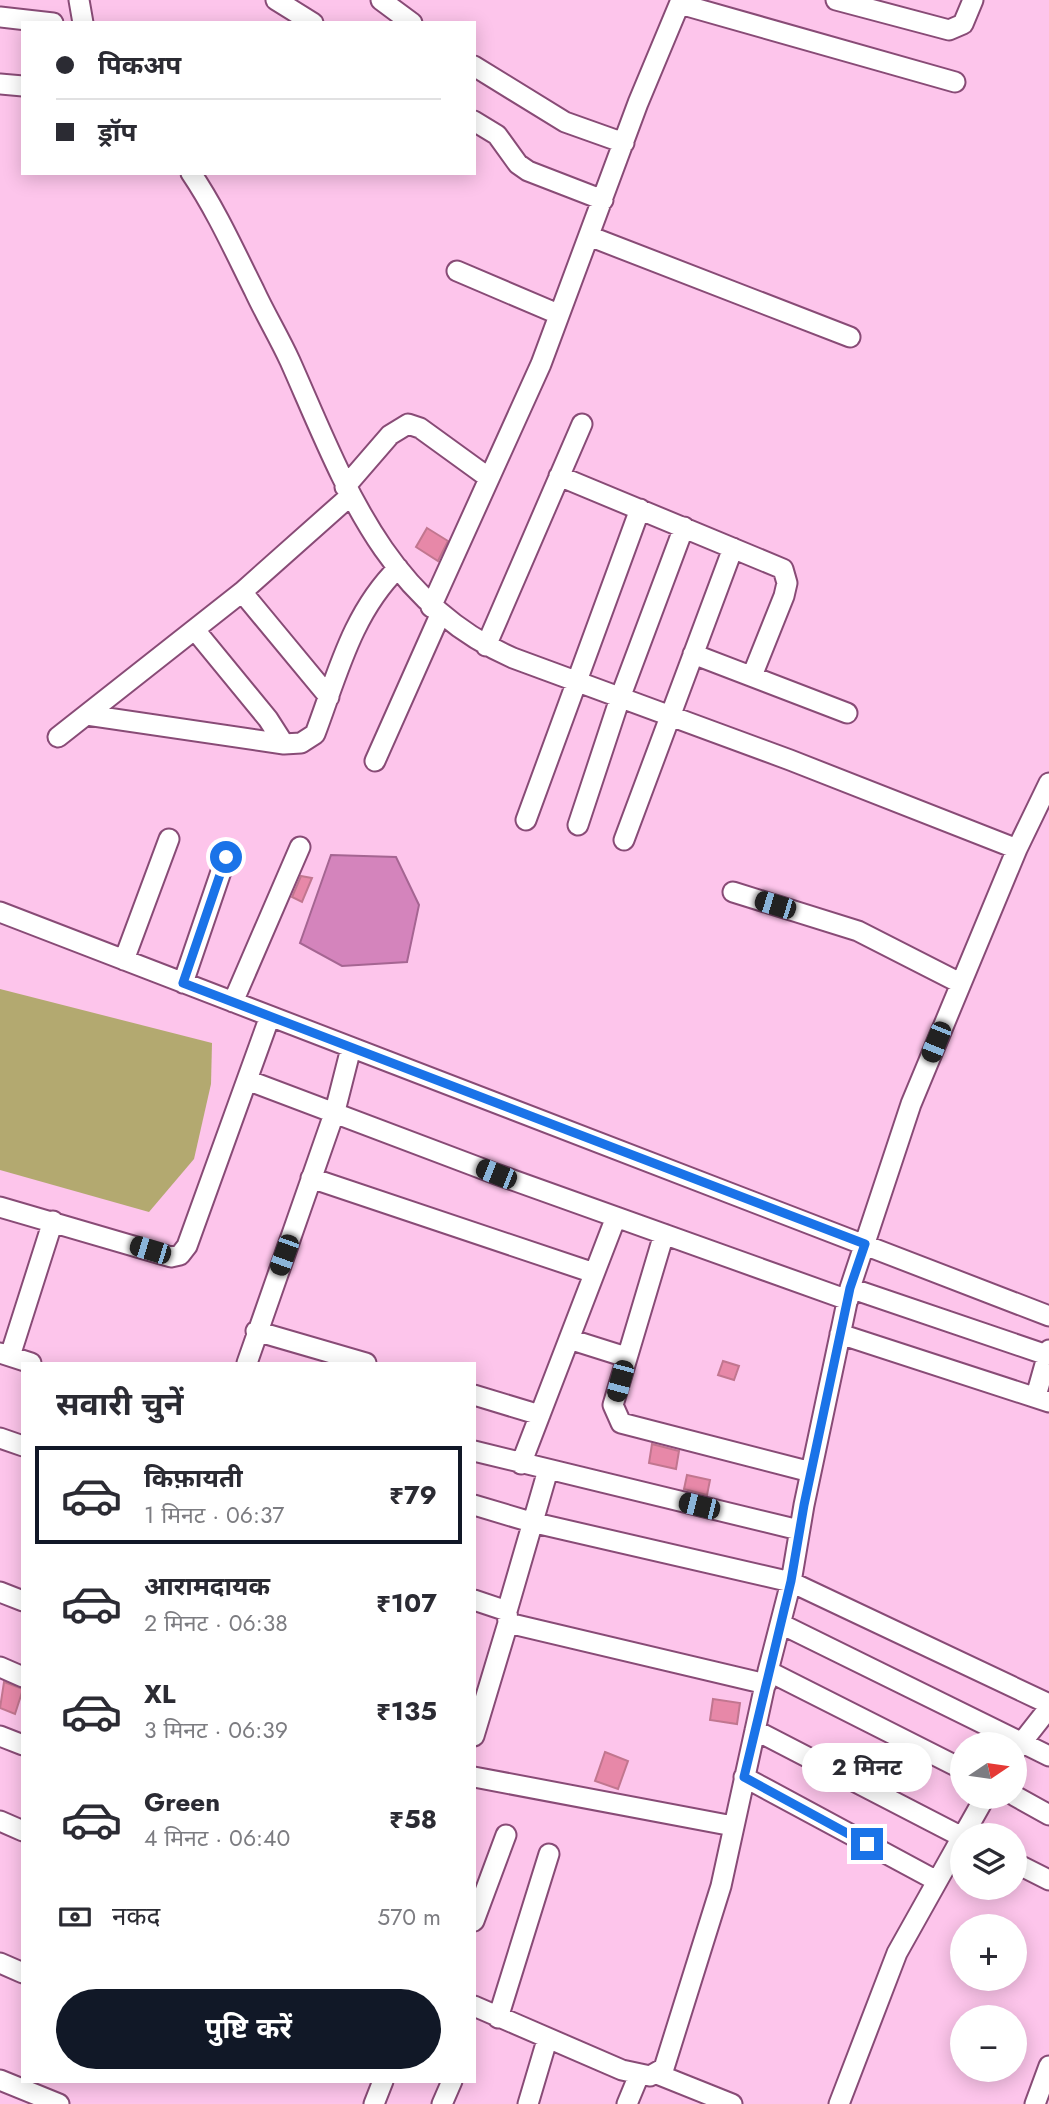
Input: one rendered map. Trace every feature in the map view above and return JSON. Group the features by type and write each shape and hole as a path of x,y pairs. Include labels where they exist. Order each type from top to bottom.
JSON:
{"street":[{"path":"79,0 83,21"},
{"path":"276,0 310,21"},
{"path":"381,0 409,21"},
{"path":"836,0 949,30 963,24 973,0"},
{"path":"375,761 489,478 541,364 624,143 681,2 955,82"},
{"path":"0,17 35,21"},
{"path":"476,67 565,122 624,143"},
{"path":"0,84 21,86"},
{"path":"476,122 497,135 518,164 528,171 603,200"},
{"path":"192,175 231,243 289,359 347,491 398,568 435,611 486,646 1017,849"},
{"path":"589,236 850,337"},
{"path":"457,271 558,314"},
{"path":"58,737 242,592 347,491 390,435 408,424 420,428 489,478"},
{"path":"486,646 582,424"},
{"path":"559,476 777,566 786,574 784,596 752,676"},
{"path":"526,820 640,509"},
{"path":"578,825 620,698 684,527"},
{"path":"624,840 733,548"},
{"path":"87,715 284,744 301,743 315,734 343,653 363,614 380,587 398,568"},
{"path":"242,592 329,697"},
{"path":"195,630 284,744"},
{"path":"693,654 847,713"},
{"path":"627,2104 648,2074 664,2068 677,2034 721,1886 791,1581 799,1530 849,1294 911,1104 1017,849 1049,783"},
{"path":"124,960 169,839"},
{"path":"233,1002 300,847"},
{"path":"183,983 226,857"},
{"path":"733,892 858,931 960,983"},
{"path":"0,912 1049,1316"},
{"path":"0,1207 171,1257 180,1255 187,1246 270,1016"},
{"path":"247,1362 335,1111 351,1048"},
{"path":"247,1080 664,1234 849,1294 1048,1352 1042,1399 840,1334"},
{"path":"311,1178 594,1272"},
{"path":"521,1464 615,1217"},
{"path":"28,1362 5,1354 53,1221"},
{"path":"664,1234 613,1405 621,1423 811,1472"},
{"path":"257,1331 363,1362"},
{"path":"569,1339 626,1357"},
{"path":"476,1396 540,1415"},
{"path":"0,1438 21,1445"},
{"path":"476,1452 799,1530"},
{"path":"476,1729 508,1617 531,1522 548,1470"},
{"path":"476,1506 531,1522 791,1581 1049,1706 1027,1734"},
{"path":"0,1592 21,1600"},
{"path":"476,1601 508,1617 767,1677 950,1763"},
{"path":"781,1624 991,1732"},
{"path":"0,1667 21,1676"},
{"path":"755,1730 950,1830"},
{"path":"0,1736 21,1744"},
{"path":"1027,1749 1049,1756"},
{"path":"476,1777 733,1826"},
{"path":"744,1777 937,1881"},
{"path":"1027,1803 1049,1815"},
{"path":"0,1822 21,1830"},
{"path":"476,1917 506,1835"},
{"path":"498,2018 549,1854"},
{"path":"839,2104 897,1953 950,1859"},
{"path":"1027,1869 1049,1880"},
{"path":"0,1963 21,1972"},
{"path":"476,2013 498,2018 547,2040 733,2104"},
{"path":"528,2104 547,2040"},
{"path":"1035,2104 1049,2066"},
{"path":"0,2080 54,2095"},
{"path":"374,2104 382,2083"},
{"path":"443,2104 451,2083"}],"shaded area":[{"path":"331,855 396,857 419,905 407,962 342,966 300,943"},
{"path":"0,989 212,1043 211,1084 194,1159 149,1212 0,1170"}],"building":[{"path":"427,528 448,541 438,561 416,547"},
{"path":"301,876 312,878 302,902 292,897"},
{"path":"723,1361 739,1366 734,1380 718,1375"},
{"path":"652,1444 679,1451 676,1469 649,1463"},
{"path":"687,1475 710,1480 707,1495 684,1489"},
{"path":"4,1682 21,1688 15,1714 0,1708"},
{"path":"713,1699 740,1703 737,1724 710,1720"},
{"path":"605,1752 628,1761 618,1789 595,1781"}],"route":[{"path":"226,857 183,983 865,1244 850,1288 804,1505 791,1581 744,1777 867,1844"}]}
